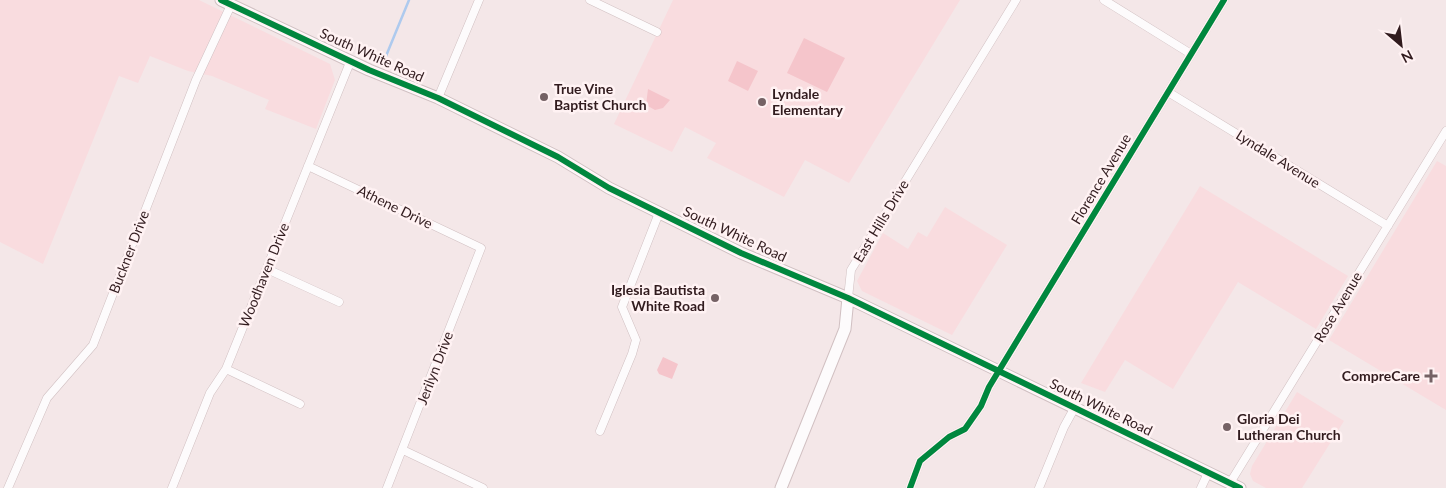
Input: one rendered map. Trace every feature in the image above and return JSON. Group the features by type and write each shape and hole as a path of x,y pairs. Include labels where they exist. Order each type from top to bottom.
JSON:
{"main road":[{"name":"South White Road","path":"226,2 369,70 438,98 558,157 609,188 659,213 773,268 848,298 1235,486"},
{"name":"East Hills Drive","path":"781,488 845,329 848,298"}],"street":[{"path":"438,98 479,0"},
{"path":"590,0 657,32"},
{"name":"East Hills Drive","path":"848,298 851,270 1016,0"},
{"path":"1104,0 1191,54"},
{"name":"Florence Avenue","path":"910,488 920,461 949,438 965,429 981,406 999,371 1224,0"},
{"name":"Buckner Drive","path":"8,488 47,398 93,345 226,2"},
{"name":"Woodhaven Drive","path":"172,488 210,393 226,369 351,60"},
{"name":"Lyndale Avenue","path":"1168,92 1388,226"},
{"name":"Rose Avenue","path":"1235,486 1446,131"},
{"name":"Athene Drive","path":"308,166 481,248"},
{"path":"600,431 636,340 622,308 659,213"},
{"name":"Jerilyn Drive","path":"387,488 481,248"},
{"path":"267,269 339,302"},
{"path":"226,369 300,404"},
{"path":"1039,488 1064,427 1075,407"},
{"path":"403,450 483,488"},
{"path":"1201,488 1208,473"}],"shaded area":[{"path":"0,0 199,0 330,64 335,80 316,129 265,109 269,100 212,76 188,71 150,56 138,83 119,76 43,264 0,242"},
{"name":"Lyndale Elementary","path":"673,0 960,0 849,183 805,160 784,197 707,158 716,143 685,127 672,152 614,124"},
{"path":"804,38 845,58 827,92 787,73"},
{"path":"737,61 758,71 748,91 728,81"},
{"path":"648,89 670,100 663,108 655,110 646,105"},
{"path":"1437,161 1446,166 1446,410 1329,340"},
{"path":"1200,186 1348,276 1316,329 1238,282 1173,389 1125,360 1105,392 1081,383"},
{"path":"945,207 1007,245 952,335 862,291 857,281 883,233 908,249 918,232 927,237"},
{"path":"663,357 678,364 672,379 659,374 657,370"},
{"path":"1297,392 1344,421 1302,488 1266,488 1253,481 1250,474 1252,466"}],"waterway":[{"path":"386,56 409,0"}],"cycle path":[{"path":"221,0 369,70 438,98 558,157 609,188 741,253 848,298 1240,488"},
{"path":"910,488 920,461 949,437 965,429 981,406 989,387 1224,0"}],"place":[{"name":"True Vine Baptist Church","path":"544,97"},
{"name":"Lyndale Elementary","path":"762,102"},
{"name":"Iglesia Bautista White Road","path":"715,298"},
{"name":"CompreCare","path":"1431,376"},
{"name":"Gloria Dei Lutheran Church","path":"1227,427"}]}
